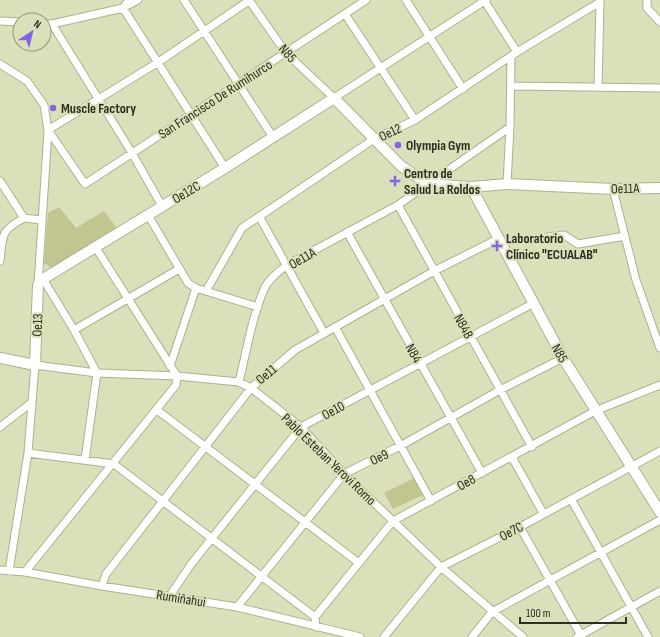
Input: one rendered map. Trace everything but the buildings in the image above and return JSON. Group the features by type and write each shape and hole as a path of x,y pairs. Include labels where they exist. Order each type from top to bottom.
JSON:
{"main road":[{"name":"Oe12C","path":"41,282 225,168 334,98"},
{"path":"334,98 401,166 428,184"},
{"name":"Oe11A","path":"428,184 471,187 507,184 613,189 660,188"},
{"name":"N85","path":"471,187 563,358 660,512"},
{"name":"Oe13","path":"35,365 41,282"},
{"name":"Pablo Esteban Yerovi Romo","path":"0,358 35,365"}],"street":[{"path":"123,8 129,0"},
{"path":"138,0 123,8 52,24 132,153 162,206"},
{"path":"184,0 273,137"},
{"path":"48,130 205,32 249,0"},
{"name":"N85","path":"249,0 286,53 334,98"},
{"name":"San Francisco De Rumihurco","path":"48,130 84,184 366,0"},
{"path":"406,0 463,89"},
{"path":"334,98 485,0 514,54 511,86 507,184"},
{"path":"647,0 647,8 657,19"},
{"path":"598,87 600,1"},
{"name":"Oe12","path":"206,291 242,228 258,216 374,139 415,120 514,54 600,1"},
{"path":"123,8 225,168"},
{"path":"345,14 415,120"},
{"path":"0,21 12,22"},
{"path":"0,64 27,81 44,105 48,130 41,220 41,282 74,330 97,373 85,460"},
{"path":"511,86 660,88"},
{"name":"Oe11A","path":"239,382 258,308 266,286 274,275 347,232 398,205 510,127"},
{"path":"0,181 24,218"},
{"path":"613,189 636,280 660,348"},
{"name":"N84B","path":"398,205 532,447"},
{"path":"148,215 188,283 196,288 258,308"},
{"path":"258,216 324,333"},
{"path":"0,261 3,233 6,228 24,218 41,220"},
{"name":"N84","path":"347,232 482,473"},
{"path":"547,237 564,235 578,244 625,236"},
{"name":"Oe11","path":"102,586 106,574 251,388 294,350 385,301 434,271 498,238"},
{"path":"25,572 158,410 176,385 177,376 96,248"},
{"path":"74,330 179,269"},
{"path":"170,366 196,288"},
{"name":"Oe10","path":"169,597 192,563 301,427 534,303"},
{"path":"335,327 402,445 431,501"},
{"name":"Oe9","path":"237,607 344,474 402,445 500,390 563,358"},
{"path":"9,571 28,453 35,365"},
{"name":"Pablo Esteban Yerovi Romo","path":"35,365 97,373 177,376 239,382 251,388 301,427 344,474 441,567 523,637"},
{"name":"Oe8","path":"315,617 393,521 532,447 595,411 660,386"},
{"path":"0,427 31,403"},
{"path":"158,410 359,563"},
{"name":"Oe7C","path":"384,637 441,567 520,527 543,513 660,451"},
{"path":"28,453 114,464 315,617 316,627"},
{"path":"512,457 543,513"},
{"path":"571,499 648,637"},
{"path":"472,637 492,612 601,554 660,520"},
{"path":"520,527 580,636 660,591"},
{"name":"Rumiñahui","path":"0,570 25,572 102,586 237,607 360,637"}],"green space":[{"path":"59,207 76,228 104,211 117,228 53,269 44,263 48,213"},
{"path":"414,478 423,495 393,509 384,493"}],"place":[{"name":"Muscle Factory","path":"53,108"},
{"name":"Olympia Gym","path":"398,145"},
{"name":"Centro de Salud La Roldos","path":"395,181"},
{"name":"Laboratorio Clínico \"ECUALAB\"","path":"497,246"}]}
